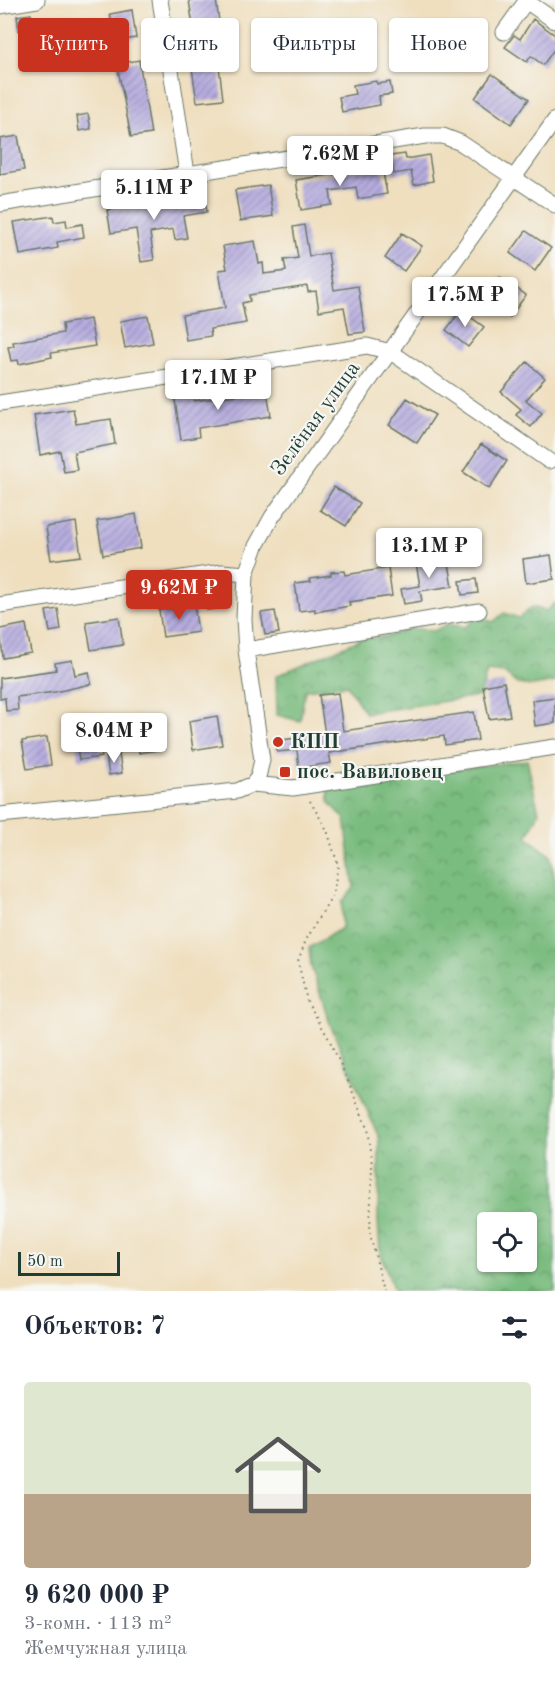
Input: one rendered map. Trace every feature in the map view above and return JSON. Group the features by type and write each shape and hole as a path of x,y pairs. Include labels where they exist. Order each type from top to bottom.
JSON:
{"street":[{"path":"0,6 38,0"},
{"path":"160,0 188,173"},
{"path":"504,33 527,0 555,21"},
{"name":"Зелёная улица","path":"253,784 261,768 261,751 246,650 244,619 246,574 256,546 272,517 555,120"},
{"path":"0,204 425,136 443,136 461,143 555,205"},
{"path":"0,403 367,346 391,352 549,461"},
{"path":"0,605 222,572 246,574"},
{"path":"246,650 479,611"},
{"path":"0,815 237,791 253,784 293,788 555,747"}],"path":[{"path":"307,785 312,806 327,830 338,865 333,895 306,940 298,961 307,1000 333,1048 367,1128 372,1165 370,1234 384,1291"}],"green space":[{"path":"555,603 555,682 533,686 517,684 504,673 487,671 480,696 365,713 347,685 305,690 300,721 277,715 276,676 361,639 389,636 411,628 434,631 447,624 465,627 478,617 493,622 504,613 519,618 532,607 546,611"},
{"path":"527,760 539,813 527,837 550,855 555,879 555,1291 394,1291 380,1252 379,1138 330,1024 311,966 309,948 342,928 342,902 354,888 345,819 329,802 328,786"}],"building":[{"path":"189,0 216,0 219,18 192,18"},
{"path":"132,10 136,38 129,39 129,18 111,18 110,14"},
{"path":"31,14 32,18 18,18 18,24 17,16"},
{"path":"533,19 555,35 555,48 543,65 531,56 527,62 505,47 514,35 520,39"},
{"path":"139,60 151,134 131,137 119,72 129,72 129,62"},
{"path":"192,72 220,72 223,99 197,102"},
{"path":"492,74 529,99 511,124 475,98"},
{"path":"376,81 377,84 390,82 392,94 379,96 380,105 342,112 339,97 355,94 353,85"},
{"path":"88,114 91,129 79,131 77,116"},
{"path":"18,136 24,170 0,174 0,139"},
{"path":"405,154 406,159 429,155 433,181 414,185 411,171 394,174 391,156"},
{"path":"382,167 387,194 358,199 356,187 330,191 332,205 301,210 296,180"},
{"path":"268,185 273,216 240,221 235,190"},
{"path":"180,194 181,204 205,200 207,212 183,216 187,238 175,240 173,229 150,233 154,260 141,262 136,229 111,233 107,210 168,201 167,196"},
{"path":"53,216 54,222 66,220 67,227 82,224 84,237 57,242 58,248 20,255 14,222"},
{"path":"304,225 309,256 328,253 334,290 358,286 365,332 349,334 344,307 319,311 316,291 308,292 307,286 249,295 250,301 242,303 246,323 210,329 211,336 186,340 182,315 225,308 219,270 227,269 223,246 255,241 259,264 263,263 264,274 286,271 284,260 298,258 293,227"},
{"path":"526,231 551,248 535,271 510,253"},
{"path":"402,233 422,246 404,271 385,258"},
{"path":"500,277 526,295 510,317 484,299"},
{"path":"461,310 484,327 468,347 446,330"},
{"path":"148,316 153,343 125,348 120,321"},
{"path":"90,319 95,346 51,353 52,357 19,364 18,360 11,361 8,347 14,346 13,342 63,333 62,324"},
{"path":"527,362 545,378 526,400 542,413 531,427 516,415 521,409 501,392"},
{"path":"192,390 194,401 267,391 271,416 198,428 199,437 181,440 174,393"},
{"path":"407,398 435,415 417,443 389,425"},
{"path":"73,409 76,424 111,419 115,444 74,452 77,470 64,472 60,451 40,455 34,415"},
{"path":"481,444 507,461 489,489 463,472"},
{"path":"334,487 360,503 346,526 320,510"},
{"path":"136,514 141,548 103,555 97,521"},
{"path":"76,522 81,556 51,560 46,527"},
{"path":"551,555 554,579 526,583 523,559"},
{"path":"448,558 453,586 420,591 422,601 404,604 401,589 420,586 416,563"},
{"path":"388,568 392,596 349,602 350,606 315,612 315,609 299,611 295,583 331,575 331,572 344,571 345,575"},
{"path":"476,579 478,593 462,595 460,581"},
{"path":"217,585 221,608 207,610 203,587"},
{"path":"194,604 198,632 163,637 159,610"},
{"path":"58,609 61,630 50,632 46,611"},
{"path":"275,611 279,633 265,635 261,613"},
{"path":"119,617 123,645 91,650 86,622"},
{"path":"26,624 31,653 3,658 0,629"},
{"path":"72,660 75,675 89,672 91,684 17,697 18,710 6,711 5,698 0,699 0,678 56,670 55,663"},
{"path":"504,682 510,716 489,719 483,686"},
{"path":"338,693 343,731 474,712 478,740 445,745 444,736 329,753 331,763 299,768 297,750 277,752 275,741 325,734 319,695"},
{"path":"555,697 555,723 535,726 532,700"},
{"path":"217,716 222,745 193,750 189,721"},
{"path":"160,722 164,749 139,753 135,726"},
{"path":"98,732 102,757 79,760 75,735"},
{"path":"47,737 51,765 27,769 22,741"},
{"path":"119,754 122,773 109,775 106,756"}],"place":[{"name":"КПП","path":"278,742"},
{"name":"пос. Вавиловец","path":"285,772"}]}
